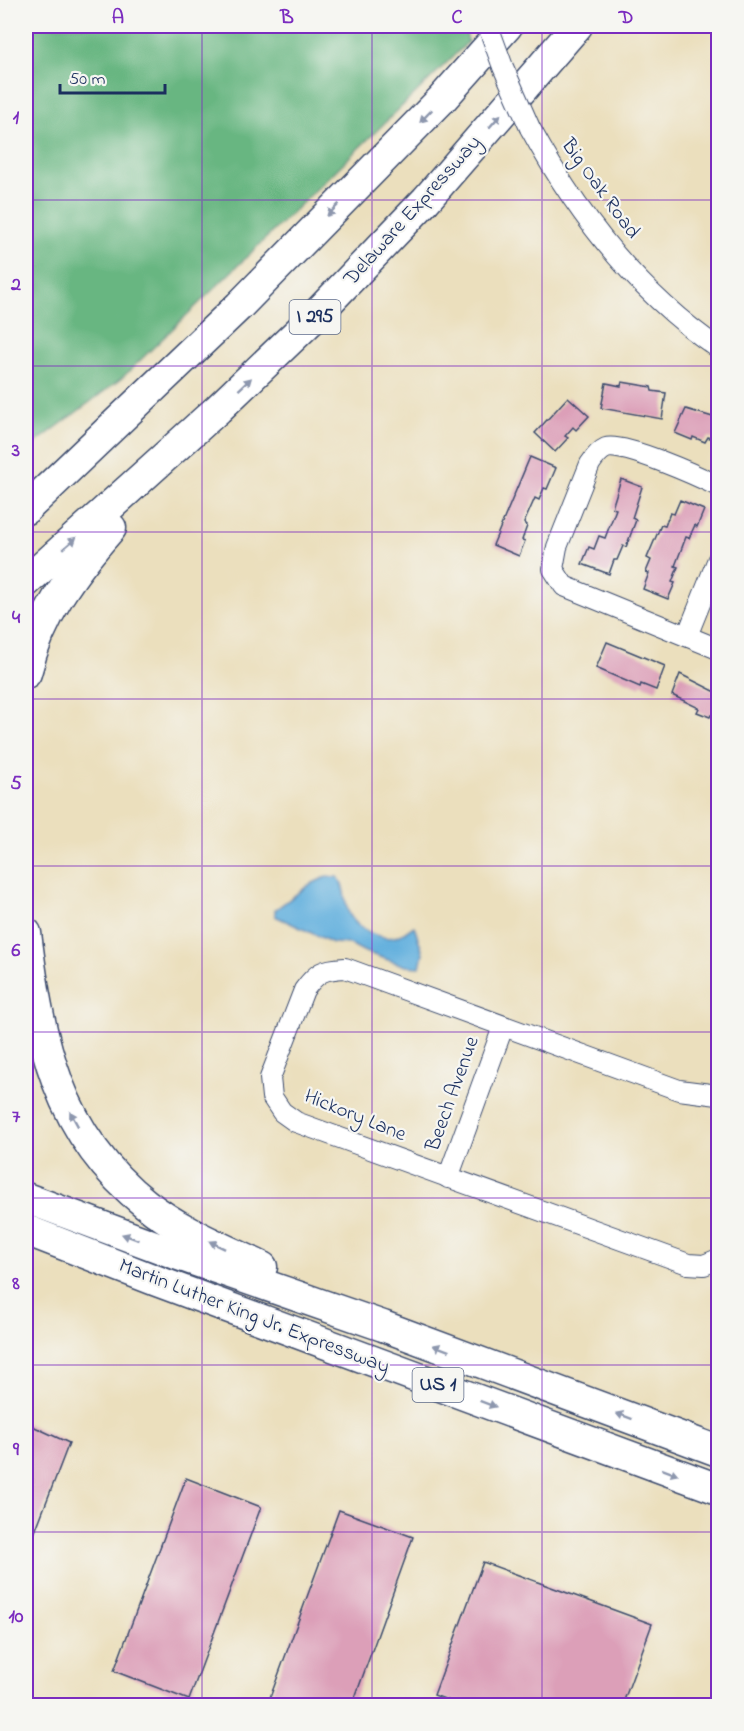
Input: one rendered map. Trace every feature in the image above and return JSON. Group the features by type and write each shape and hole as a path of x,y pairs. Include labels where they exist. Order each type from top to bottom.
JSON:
{"highway":[{"path":"26,509 177,365 375,169 463,77 507,26"},
{"name":"Delaware Expressway","path":"26,582 218,409 314,318 426,200 577,26"},
{"path":"26,482 177,365"},
{"path":"26,673 43,624 57,597 74,572 218,409"},
{"path":"26,933 39,1019 52,1072 82,1134 111,1172 147,1205 189,1232 383,1326"},
{"name":"Martin Luther King Jr. Expressway","path":"26,1198 176,1254 383,1326 718,1450"},
{"name":"Martin Luther King Jr. Expressway","path":"26,1230 718,1490"},
{"path":"26,1246 157,1281"}],"street":[{"name":"Big Oak Road","path":"488,26 503,68 530,128 552,166 600,234 638,279 695,332 718,348"},
{"path":"718,486 638,453 620,447 608,447 596,455 590,464 557,547 553,569 564,586 718,649"},
{"path":"687,636 718,559"},
{"name":"Hickory Lane","path":"718,1095 679,1090 345,968 327,969 313,977 304,990 270,1078 272,1097 282,1112 296,1122 688,1264 704,1265 718,1259"},
{"name":"Beech Avenue","path":"448,1178 503,1027"}],"green space":[{"path":"26,26 465,26 468,42 122,378 26,450"}],"water":[{"path":"326,877 338,877 343,886 351,917 372,934 386,937 398,936 414,926 423,953 420,967 406,966 365,952 350,944 333,943 275,916 275,910 309,885"}],"building":[{"path":"622,382 651,387 652,391 666,393 662,419 601,408 606,383 621,386"},
{"path":"568,397 589,416 576,430 573,427 565,436 568,438 555,452 535,433"},
{"path":"686,409 716,418 718,412 718,442 708,437 705,442 693,437 692,440 675,433"},
{"path":"530,457 556,468 547,489 544,488 539,500 535,498 524,523 527,526 522,540 525,541 519,556 493,545"},
{"path":"621,479 642,487 632,518 636,520 626,547 623,546 617,560 614,560 609,574 582,564 589,547 594,549 599,536 605,538 616,509 612,508"},
{"path":"680,500 704,510 697,527 695,525 689,538 686,537 675,566 678,567 672,582 675,583 668,599 643,589 651,560 647,558 661,525 665,526 670,513 674,514"},
{"path":"607,642 665,666 656,690 641,684 640,687 596,668"},
{"path":"680,674 718,693 718,717 711,715 710,717 697,712 699,708 672,695"},
{"path":"26,1423 69,1443 26,1555"},
{"path":"186,1478 261,1507 189,1700 114,1671"},
{"path":"339,1510 413,1537 352,1706 275,1706 268,1703"},
{"path":"483,1562 652,1624 622,1706 463,1706 434,1695"},
{"path":"718,1690 718,1706 713,1706"}]}
